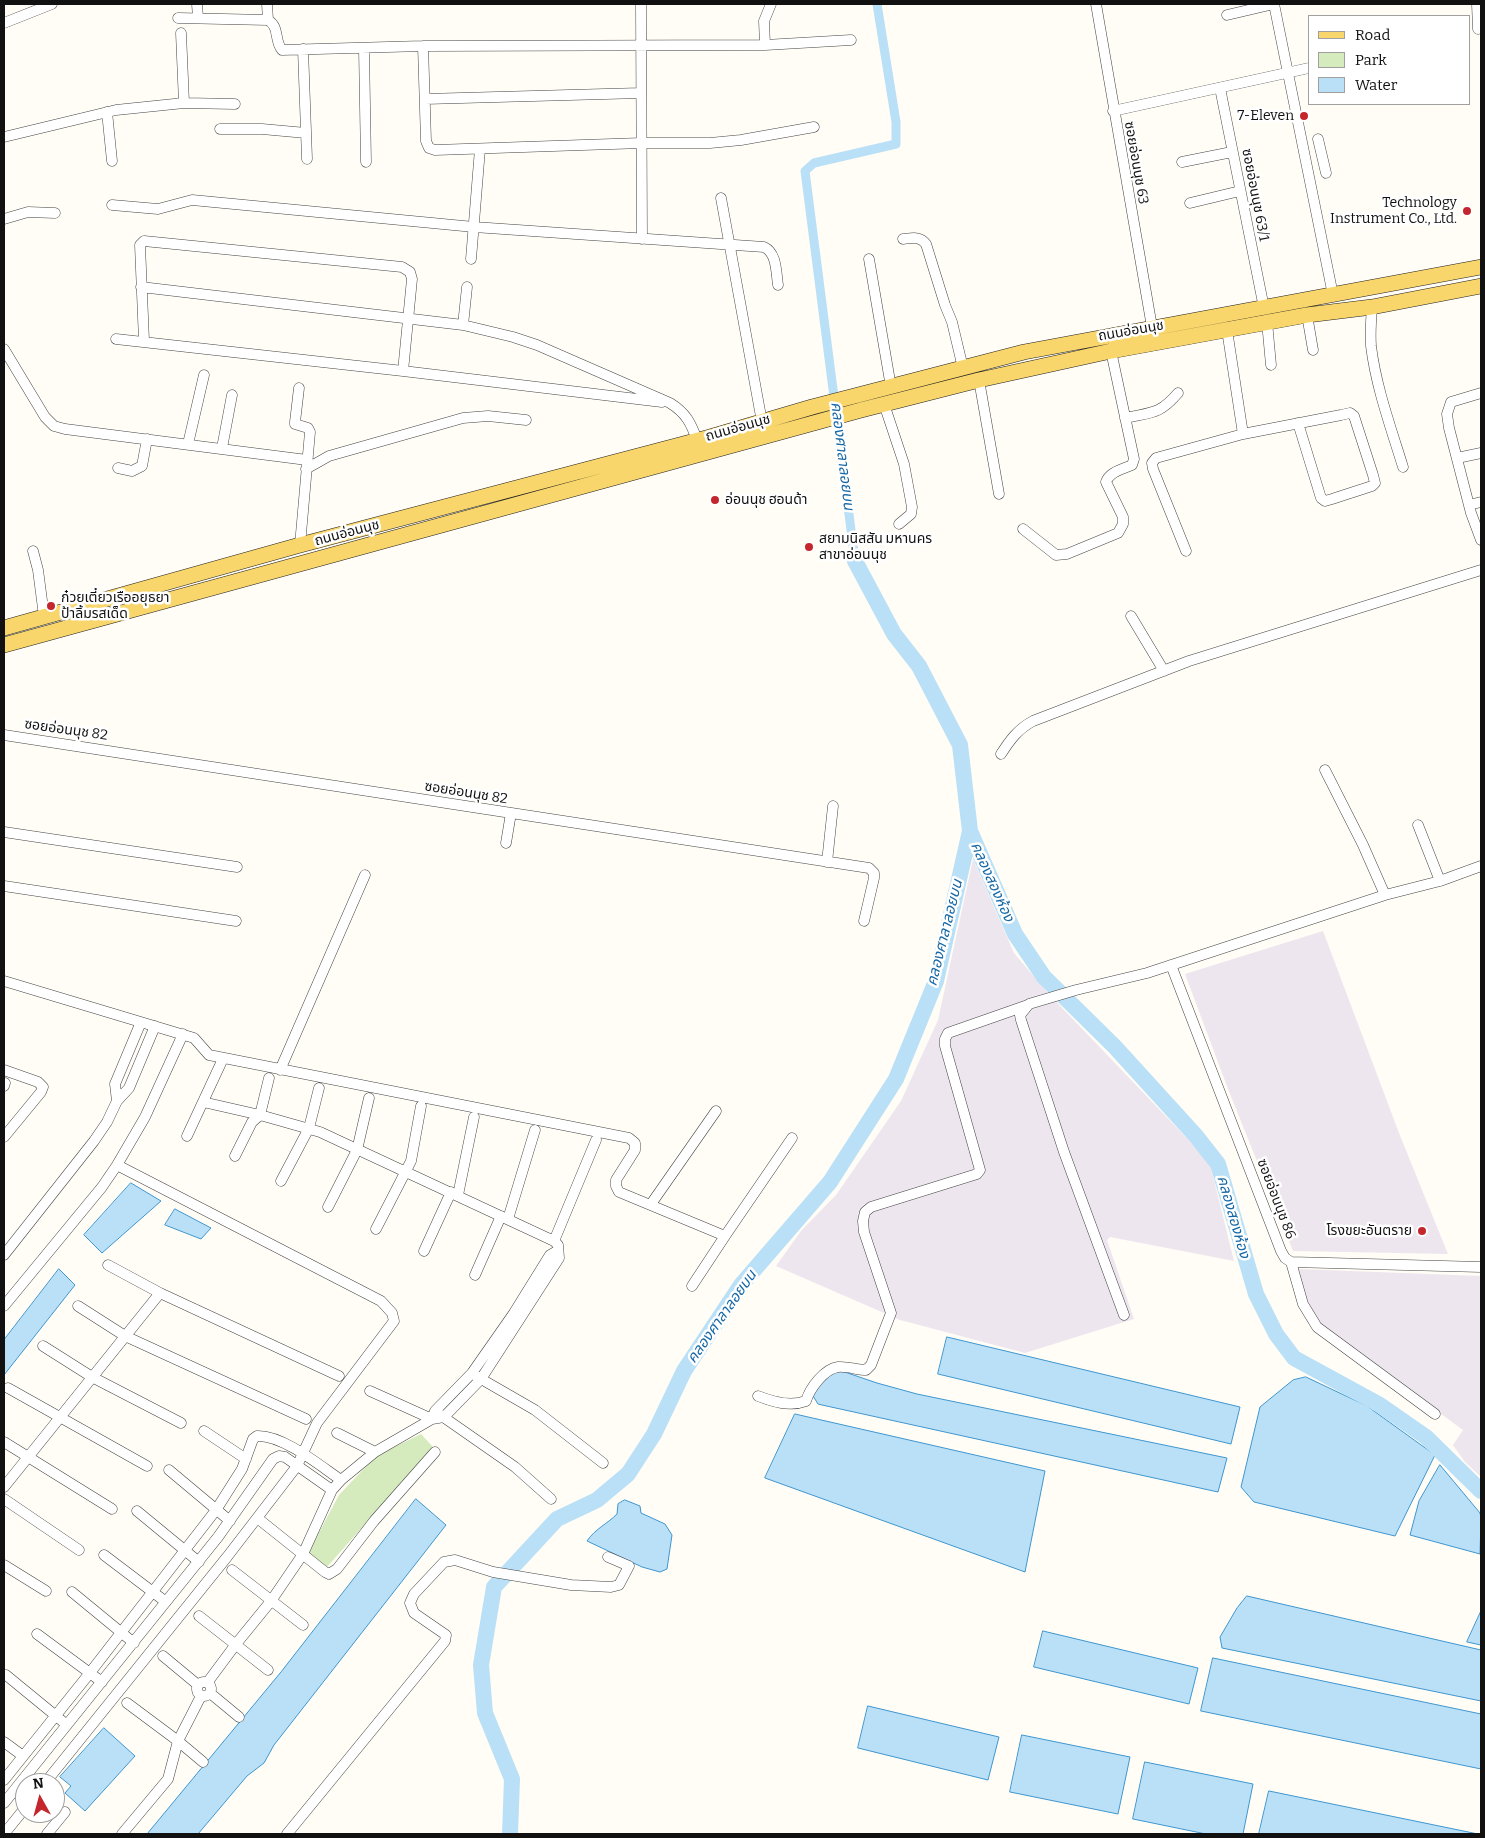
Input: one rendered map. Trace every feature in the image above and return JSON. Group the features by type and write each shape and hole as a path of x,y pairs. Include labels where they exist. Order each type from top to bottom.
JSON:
{"main road":[{"name":"ถนนอ่อนนุช","path":"4,628 300,545 696,440 812,407 858,403 884,404 979,380 1111,351 1227,330 1265,315 1333,295 1481,267"},
{"name":"ถนนอ่อนนุช","path":"4,645 818,422 891,387 1039,348 1152,327 1265,315 1307,315 1372,307 1481,286"},
{"path":"1333,295 1336,312"},
{"path":"247,560 251,576"}],"street":[{"path":"4,23 52,4"},
{"path":"197,4 198,18"},
{"path":"267,4 268,20"},
{"path":"641,4 642,239"},
{"path":"761,4 766,14"},
{"path":"765,44 764,21 771,4"},
{"name":"ซอยอ่อนนุช 63","path":"1096,4 1113,111 1152,327"},
{"path":"1227,15 1274,4 1333,295"},
{"path":"1476,4 1476,30"},
{"path":"178,18 268,20 273,23 282,50 424,46 765,44 851,40"},
{"path":"181,33 184,104"},
{"path":"424,46 426,141 429,148 435,150 642,143 710,143 814,127"},
{"path":"303,49 307,159"},
{"path":"364,49 366,162"},
{"path":"1113,111 1308,68"},
{"name":"ซอยอ่อนนุช 63/1","path":"1220,88 1265,315 1271,365"},
{"path":"425,99 641,93"},
{"path":"4,137 110,111 184,104 235,104"},
{"path":"110,111 112,161"},
{"path":"220,129 262,129 306,133"},
{"path":"1318,139 1326,173"},
{"path":"472,259 480,149"},
{"path":"1182,162 1232,152"},
{"path":"1306,162 1323,158"},
{"path":"1190,203 1240,191"},
{"path":"721,198 728,245 762,422"},
{"path":"112,205 158,210 192,200 474,227 764,247 773,254 778,285"},
{"path":"4,218 28,212 55,213"},
{"path":"903,239 917,237 926,244 944,304 952,322 963,368"},
{"path":"144,340 140,246 144,241 150,240 402,267 410,272 412,279 403,371"},
{"path":"869,259 891,387"},
{"path":"141,287 463,325 513,337 538,345 679,408 688,418 696,440"},
{"path":"463,325 467,287"},
{"path":"1372,307 1372,356 1379,387 1403,467"},
{"path":"1307,315 1313,350"},
{"path":"1227,330 1243,434"},
{"path":"116,338 670,403"},
{"path":"4,349 45,417 54,426 65,429 222,448 306,464 463,418 488,416 526,420"},
{"path":"1023,529 1056,555 1067,554 1118,533 1124,524 1123,517 1106,482 1107,478 1112,474 1132,465 1134,460 1111,351"},
{"path":"188,444 204,375"},
{"path":"979,380 999,494"},
{"path":"299,388 294,422 308,428 310,432 300,545"},
{"path":"1125,418 1160,410 1166,407 1178,393"},
{"path":"1481,393 1451,402 1447,414 1469,505 1481,540"},
{"path":"222,448 232,395"},
{"path":"884,404 902,459 912,507 912,514 899,524"},
{"path":"1186,551 1152,463 1156,458 1243,434 1298,423 1350,413 1354,416 1375,483 1372,486 1332,500 1325,501 1321,498 1298,423"},
{"path":"118,468 132,471 142,466 147,439"},
{"path":"1457,458 1481,453"},
{"path":"1469,505 1481,502"},
{"path":"33,551 38,570 44,616"},
{"path":"1001,754 1012,737 1033,721 1189,661 1481,570"},
{"path":"1131,616 1164,671"},
{"name":"ซอยอ่อนนุช 82","path":"4,735 869,868 874,873 864,921"},
{"path":"1325,770 1363,845 1385,895"},
{"path":"827,862 833,806"},
{"path":"506,843 511,813"},
{"path":"1418,825 1440,881"},
{"path":"4,832 237,867"},
{"path":"758,1396 775,1402 798,1404 806,1401 810,1390 826,1373 838,1367 866,1370 871,1365 891,1313 864,1232 863,1221 865,1212 871,1207 977,1174 980,1170 944,1046 944,1038 948,1033 1048,998 1146,973 1385,895 1440,881 1481,866"},
{"path":"280,1070 365,875"},
{"path":"4,886 236,921"},
{"name":"ซอยอ่อนนุช 86","path":"1171,965 1281,1251 1285,1258 1291,1262 1303,1304 1317,1327 1436,1414"},
{"path":"5,985 184,1034 194,1038 209,1055 630,1138 635,1143 635,1150 616,1180 619,1192 725,1236"},
{"path":"1029,1004 1020,1015 1021,1020 1064,1152 1124,1315"},
{"path":"117,1101 115,1084 141,1022"},
{"path":"4,1255 107,1122 117,1101 129,1088 155,1026"},
{"path":"4,1306 102,1187 117,1165 145,1118 184,1034"},
{"path":"187,1136 221,1063"},
{"path":"4,1137 43,1087 38,1082 7,1078"},
{"path":"236,1156 252,1122 260,1115 269,1078"},
{"path":"281,1181 309,1128 319,1088"},
{"path":"328,1207 357,1150 369,1098"},
{"path":"203,1102 309,1128 454,1194 554,1241 558,1245 557,1252 559,1258 476,1376 444,1417"},
{"path":"376,1229 411,1162 421,1106"},
{"path":"651,1204 716,1111"},
{"path":"424,1251 454,1194 474,1117"},
{"path":"475,1275 504,1218 535,1130"},
{"path":"692,1286 792,1138"},
{"path":"554,1241 596,1140"},
{"path":"53,1773 227,1557 297,1466 317,1423 394,1322 392,1313 381,1302 117,1165"},
{"path":"1291,1262 1481,1266"},
{"path":"108,1265 160,1293 339,1376"},
{"path":"4,1487 160,1293"},
{"path":"78,1306 125,1336 306,1419"},
{"path":"43,1346 92,1377 181,1423"},
{"path":"203,1684 271,1601 303,1554 332,1490 341,1480 375,1452 433,1415 476,1376"},
{"path":"476,1376 535,1410 603,1463"},
{"path":"8,1388 147,1466"},
{"path":"370,1391 433,1415 444,1417 515,1467 551,1499"},
{"path":"204,1431 246,1459"},
{"path":"336,1433 375,1452"},
{"path":"4,1780 216,1510 232,1487 253,1440 257,1436 272,1438 302,1452 341,1480"},
{"path":"4,1442 112,1509"},
{"path":"261,1521 329,1574 337,1569 374,1521 435,1452"},
{"path":"4,1803 199,1562 273,1459 279,1456 285,1457 332,1490"},
{"path":"169,1470 230,1521"},
{"path":"4,1499 79,1550"},
{"path":"137,1511 199,1562"},
{"path":"104,1555 166,1602"},
{"path":"286,1834 444,1640 446,1635 414,1613 410,1603 414,1594 444,1562 455,1560 493,1572 561,1583 611,1587 619,1585 629,1566 608,1557"},
{"path":"5,1567 46,1590"},
{"path":"232,1570 304,1625"},
{"path":"72,1592 134,1643"},
{"path":"199,1616 268,1670"},
{"path":"37,1634 102,1682"},
{"path":"122,1834 168,1779 178,1741 211,1687 203,1684 163,1656"},
{"path":"6,1675 67,1725"},
{"path":"206,1695 239,1717"},
{"path":"128,1703 203,1762"},
{"path":"4,1742 23,1756"},
{"path":"4,1834 15,1820"},
{"path":"46,1834 56,1823"}],"shaded area":[{"path":"973,859 1014,953 1047,992 1201,1153 1211,1168 1234,1261 1110,1237 1107,1240 1134,1319 1025,1353 900,1320 776,1266 801,1231 836,1195 901,1101 938,1020"},
{"path":"1323,931 1399,1133 1448,1254 1293,1251 1228,1089 1185,974"},
{"path":"1296,1270 1481,1276 1481,1477 1465,1462 1453,1445 1463,1430 1321,1326 1309,1308"}],"green space":[{"path":"421,1434 433,1447 327,1567 308,1553 339,1495 376,1456"}],"water":[{"path":"131,1183 161,1201 102,1253 84,1235"},
{"path":"175,1209 211,1228 201,1239 165,1225"},
{"path":"59,1269 75,1285 4,1375 4,1340"},
{"path":"947,1337 1240,1407 1231,1444 938,1374"},
{"path":"830,1367 917,1394 1227,1458 1218,1492 818,1404 813,1396"},
{"path":"1306,1377 1367,1406 1435,1455 1395,1536 1254,1502 1241,1487 1260,1407 1293,1380"},
{"path":"795,1414 1045,1471 1025,1572 765,1478"},
{"path":"1440,1465 1480,1513 1480,1554 1410,1535 1419,1501"},
{"path":"416,1499 446,1525 274,1745 264,1763 247,1776 198,1834 147,1834 281,1672"},
{"path":"625,1500 640,1506 641,1513 665,1524 672,1535 667,1569 660,1572 642,1567 587,1541 617,1514 618,1504"},
{"path":"1247,1596 1481,1650 1481,1701 1222,1648 1220,1637 1237,1608"},
{"path":"1481,1611 1481,1645 1467,1642"},
{"path":"1043,1631 1198,1668 1189,1704 1034,1667"},
{"path":"1213,1658 1481,1714 1481,1769 1201,1711"},
{"path":"868,1706 999,1737 988,1780 858,1748"},
{"path":"104,1728 135,1756 85,1811 65,1793 71,1786 65,1781 64,1773"},
{"path":"1022,1735 1130,1757 1118,1814 1010,1792"},
{"path":"1145,1762 1253,1784 1243,1834 1206,1834 1133,1819"},
{"path":"1269,1791 1478,1834 1259,1834"}],"waterway":[{"name":"คลองศาลาลอยบน","path":"855,561 805,171 814,163 896,144 896,122 877,4"},
{"name":"คลองศาลาลอยบน","path":"510,1834 512,1779 485,1713 481,1665 494,1587 557,1519 597,1500 628,1474 654,1434 684,1371 741,1285 830,1182 896,1079 936,981 970,831 960,745 919,666 894,634 855,561"},
{"name":"คลองสองห้อง","path":"970,831 1015,934 1044,977 1115,1047 1196,1136 1218,1164 1256,1294 1276,1334 1294,1358 1380,1405 1426,1437 1481,1491"}],"place":[{"name":"7-Eleven","path":"1304,116"},
{"name":"Technology Instrument Co., Ltd.","path":"1467,211"},
{"name":"อ่อนนุช ฮอนด้า","path":"715,500"},
{"name":"สยามนิสสัน มหานคร สาขาอ่อนนุช","path":"809,547"},
{"name":"ก๋วยเตี๋ยวเรืออยุธยา ป้าลิ้มรสเด็ด","path":"51,606"},
{"name":"โรงขยะอันตราย","path":"1422,1231"}]}
